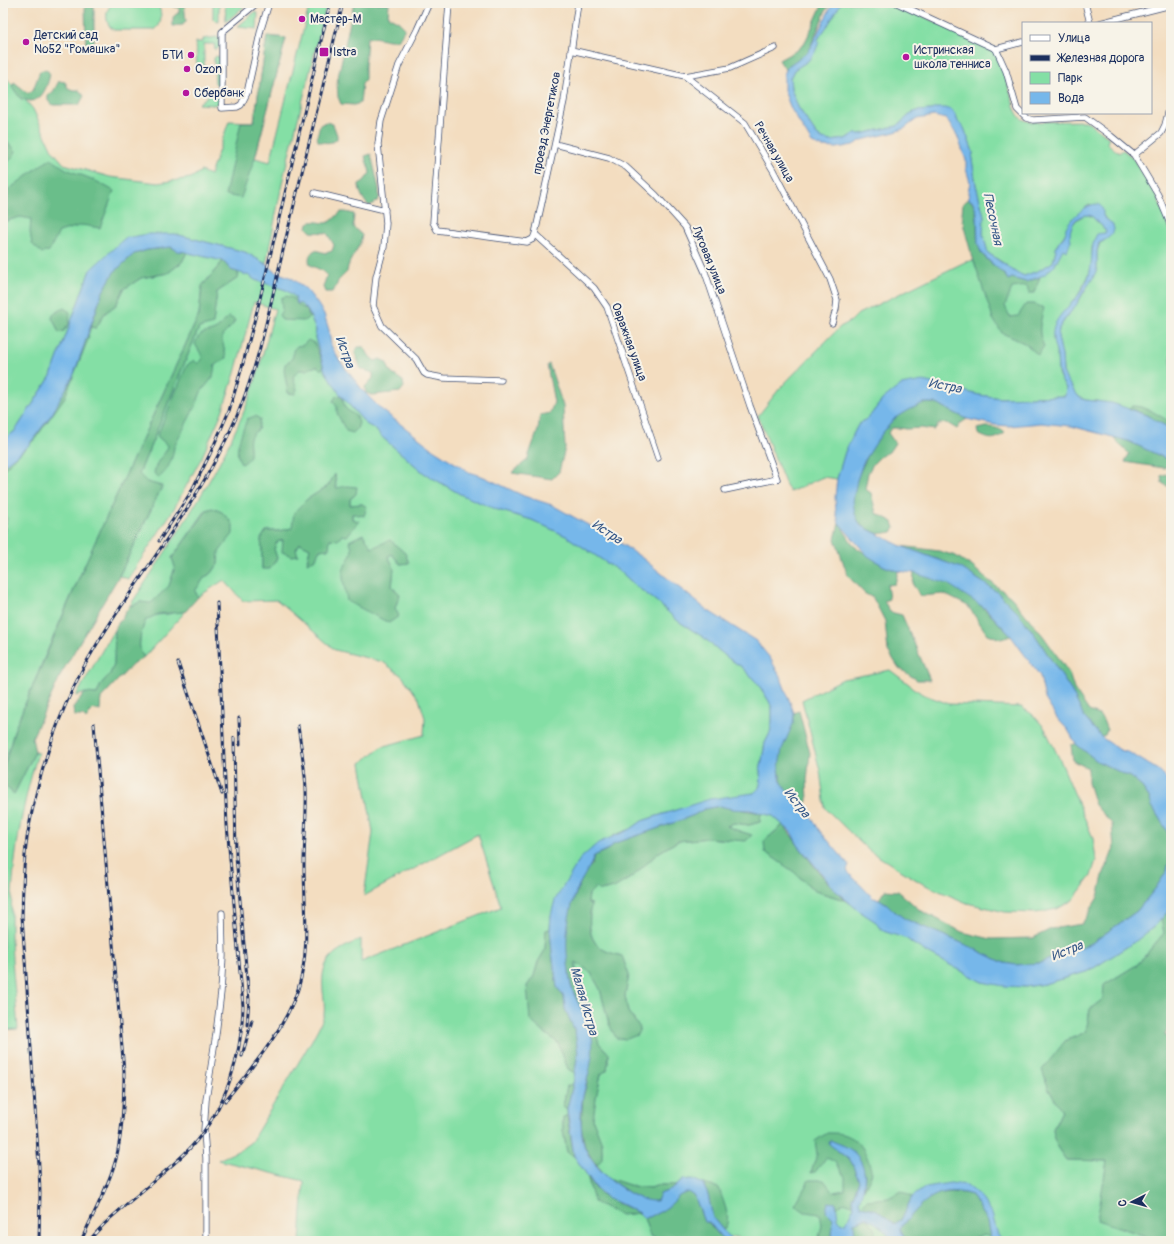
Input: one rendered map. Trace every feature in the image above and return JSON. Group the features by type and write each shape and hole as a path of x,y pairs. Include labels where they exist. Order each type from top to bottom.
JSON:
{"street":[{"path":"257,3 222,32 222,108 237,107 241,105 247,92 261,29 269,3"},
{"path":"429,3 399,65 381,120 378,144 386,223 384,247 376,277 373,306 382,326 416,359 424,373 427,375 443,378 501,380"},
{"path":"449,3 433,222 437,230 527,242 532,239 535,234"},
{"name":"проезд Энергетиков","path":"535,234 564,101 578,3"},
{"path":"897,3 996,49 1022,42"},
{"path":"1085,3 1090,22"},
{"path":"1104,22 1171,6"},
{"path":"685,76 730,68 775,48"},
{"path":"996,49 1006,71 1017,109 1026,118 1033,120 1086,115 1134,155 1158,195 1171,226"},
{"name":"Речная улица","path":"571,50 685,76 745,123 773,170 830,279 837,300 832,323"},
{"path":"1134,155 1161,133 1169,118 1171,101"},
{"name":"Луговая улица","path":"555,144 609,158 626,168 656,195 685,227 705,272 750,406 777,479 725,490"},
{"path":"315,193 385,210"},
{"name":"Овражная улица","path":"535,234 594,288 607,307 658,458"},
{"path":"206,1241 206,1158 204,1131 206,1100 221,992 223,956 222,913"}],"green space":[{"path":"85,3 92,3 94,6 94,40 91,47 86,48"},
{"path":"172,3 184,3 186,21 183,25 173,26 173,17 179,12 179,8 172,6"},
{"path":"213,3 219,3 219,22 213,19"},
{"path":"225,3 248,3 226,22"},
{"path":"310,3 327,3 283,179 266,264 245,252 175,234 90,270 51,376 15,431 3,440 3,74 33,109 52,150 64,164 110,177 158,183 191,178 201,171 210,175 229,121 254,122 267,36 286,38 255,158 270,162"},
{"path":"354,3 389,3 388,16 399,22 405,28 399,39 391,40 375,37 367,38 365,79 362,84 360,103 354,105 341,104 338,97 337,82"},
{"path":"823,3 831,3 826,10 808,52 788,66 786,71 779,60 799,49 806,40"},
{"path":"841,3 895,3 996,51 999,55 1015,109 1021,118 1031,122 1086,121 1109,138 1107,143 1119,153 1123,150 1132,157 1157,197 1171,233 1171,429 1146,415 1097,401 1085,400 1079,397 1067,381 1063,372 1062,356 1058,337 1059,328 1080,299 1097,269 1097,252 1100,243 1104,241 1111,223 1090,204 1080,213 1057,245 1053,262 1040,270 1024,276 1020,274 1018,275 988,253 983,234 984,216 976,185 972,160 973,152 964,128 958,122 956,116 932,110 917,111 912,113 897,126 855,134 845,139 831,141 822,139 816,134 798,107 791,89 790,78 794,70 808,61 815,52 818,39"},
{"path":"113,4 158,5 161,15 159,25 154,30 114,30 107,21 108,9"},
{"path":"255,12 258,13 257,29 237,27"},
{"path":"267,36 286,38 255,158 241,198 225,195 241,122 254,122"},
{"path":"219,38 219,48 215,50 214,44 204,44 204,67 197,67 196,42 203,42 203,39"},
{"path":"216,56 220,57 220,83 217,85 215,83 214,58"},
{"path":"46,69 50,74 42,95 35,100 29,101 21,99 12,87 14,82 28,93 33,90 40,71"},
{"path":"59,81 65,82 68,88 79,90 84,96 79,105 53,105 48,101 48,95 53,92"},
{"path":"215,91 219,91 218,104 198,104 210,94 215,94"},
{"path":"326,122 333,124 337,135 337,139 333,142 325,143 318,141 317,136 320,125"},
{"path":"3,139 16,151 9,161 3,161"},
{"path":"371,154 379,189 379,199 369,206 362,196 359,184 364,181 370,173 365,156"},
{"path":"51,159 66,169 94,180 114,191 100,228 82,225 59,232 49,251 42,253 32,244 30,232 31,219 20,217 3,222 3,194"},
{"path":"969,199 976,210 977,237 982,255 1002,272 1008,280 1012,278 1026,282 1040,277 1034,293 1029,293 1027,286 1012,288 1005,306 1010,317 1018,316 1026,304 1034,304 1044,308 1040,323 1040,337 1044,346 1038,355 1026,344 1002,333 993,319 964,227 962,214 963,203"},
{"path":"341,212 354,214 353,227 362,235 361,240 350,262 347,272 338,281 332,292 325,292 323,287 327,275 323,271 310,265 309,258 311,253 315,250 326,253 332,251 334,245 327,233 311,232 307,228 308,223 328,222"},
{"path":"1085,215 1092,216 1106,231 1105,233 1101,234 1092,247 1092,265 1088,277 1053,338 1057,355 1058,374 1066,388 1065,396 1001,398 979,395 943,386 883,399 869,417 858,425 845,452 837,479 823,477 790,492 758,416 780,388 840,327 851,321 858,314 965,262 985,258 1026,282 1057,261 1063,248 1065,249 1070,229 1076,221"},
{"path":"165,247 187,252 182,262 168,273 141,278 124,289 116,305 105,313 96,328 91,327 102,293 114,272 134,254"},
{"path":"187,252 223,261 202,286 199,315 85,564 45,656 15,728 3,770 3,538 7,518 3,517 3,466 74,374 91,327 96,328 105,313 116,305 124,289 141,278 168,273 182,262"},
{"path":"223,261 231,270 238,272 238,278 217,292 213,324 199,328 139,474 147,482 162,486 119,576 62,672 32,738 35,752 14,794 3,784 3,770 15,728 85,564 199,315 202,286"},
{"path":"238,272 250,276 255,280 286,290 295,297 297,303 301,304 308,311 316,331 315,338 325,371 350,406 366,424 375,429 382,437 424,473 460,494 495,509 532,520 566,536 622,573 678,621 703,637 728,658 742,667 758,684 769,701 772,708 772,722 770,733 765,743 759,788 754,793 683,808 663,814 642,821 631,829 614,835 551,915 550,929 546,930 545,950 538,962 534,976 527,986 541,1030 558,1043 568,1069 575,1073 573,1084 567,1086 563,1106 567,1109 567,1116 563,1117 563,1130 567,1152 574,1156 587,1175 591,1191 621,1215 639,1213 644,1218 650,1236 662,1241 300,1241 304,1181 218,1160 240,1150 251,1142 312,1040 324,1015 324,970 331,957 336,952 361,939 361,962 501,907 478,834 364,896 373,832 361,763 381,747 424,735 425,718 419,699 402,676 383,662 335,650 277,600 243,601 224,580 198,597 195,591 205,577 212,573 218,564 218,552 223,545 212,508 206,510 172,558 175,567 169,586 151,604 140,602 132,606 131,604 191,512 231,441 252,390 275,309 254,302 235,373 222,412 202,457 172,512 128,579 119,576 162,487 147,482 139,474 199,328 213,323 217,292 238,278","holes":["335,475 336,489 347,486 356,494 350,499 350,505 362,504 367,507 352,514 352,519 358,521 342,535 330,539 307,560 310,548 300,543 296,550 284,540 277,542 274,549 277,558 274,563 262,569 261,539 266,531 279,531 292,528 306,500 328,486","352,545 405,553 408,563 400,564 392,554 388,556 394,568 392,587 400,594 395,608 343,572 352,555"]},
{"path":"286,296 293,298 298,305 307,310 309,317 304,321 282,320 279,315 282,310 281,298"},
{"path":"64,308 70,312 69,324 64,331 59,333 52,319 53,314"},
{"path":"229,317 235,320 232,326 223,335 222,340 226,358 215,365 213,377 201,392 196,405 174,447 165,472 158,478 154,473 156,466 168,446 157,436 187,365 194,360 198,364 202,360 201,354 195,344 197,339 202,334 218,328"},
{"path":"86,331 89,337 65,397 35,439 3,470 3,463"},
{"path":"308,340 314,343 324,366 321,370 317,366 306,370 299,370 293,377 297,389 295,394 288,393 284,370 285,364 292,358 293,350 297,346 303,345"},
{"path":"358,347 364,347 370,357 375,361 380,359 386,362 391,373 403,381 404,387 400,392 372,395 366,393 365,387 373,378 373,373 361,369 355,352"},
{"path":"549,364 563,406 565,448 559,472 552,479 512,473 527,460 538,430 540,415 550,413 554,402 547,365"},
{"path":"336,396 342,396 345,408 357,417 359,423 357,429 353,433 346,431 337,413 337,407 333,401"},
{"path":"924,403 935,403 967,419 961,423 957,429 947,423 939,424 934,430 921,428 891,428 888,433 895,443 889,452 881,456 873,464 868,473 865,489 871,493 876,513 893,522 895,528 892,532 876,533 866,528 856,519 853,506 854,490 859,474 877,441 894,419 908,410"},
{"path":"1133,406 1148,409 1157,414 1170,422 1171,429 1146,415 1128,408"},
{"path":"255,416 260,419 258,430 250,438 250,456 242,464 238,454 239,442 247,419"},
{"path":"986,427 996,428 1005,433 992,439 978,434 977,429"},
{"path":"1114,437 1128,441 1171,461 1171,464 1164,468 1125,462 1129,454"},
{"path":"1169,473 1171,474 1171,488 1162,483 1161,476"},
{"path":"335,474 336,488 347,486 357,487 356,494 350,499 350,505 362,504 367,507 364,516 352,514 352,519 359,521 347,536 342,535 338,540 330,539 329,549 319,550 316,559 307,563 310,548 300,543 296,549 298,555 292,556 282,552 283,540 277,542 274,549 277,558 270,569 262,569 261,539 266,531 279,531 292,528 294,512 306,500 328,486"},
{"path":"212,508 222,512 233,524 233,534 219,552 218,564 212,573 205,577 195,591 198,597 185,612 158,614 146,620 140,638 140,649 144,657 132,665 101,698 100,711 93,709 86,719 83,716 74,716 73,708 85,693 97,694 101,684 110,674 114,665 115,628 131,604 132,606 140,602 151,603 169,586 175,567 172,558 207,510"},
{"path":"839,523 854,546 884,566 898,571 895,584 887,585 889,599 884,601 890,612 902,615 930,680 917,680 899,668 888,651 885,621 873,598 864,593 848,576 835,539"},
{"path":"363,534 372,548 390,540 405,553 409,563 400,564 392,554 388,556 394,568 392,587 400,594 395,608 399,616 389,623 347,601 343,571 352,549 349,541"},
{"path":"901,546 939,551 956,556 973,567 1011,597 1044,637 1069,673 1074,689 1089,711 1099,715 1103,720 1107,730 1105,735 1101,737 1084,717 1072,692 1035,635 1018,613 997,592 961,568"},
{"path":"914,573 947,583 956,588 982,606 1011,636 1001,639 987,634 968,606 944,594 921,596 913,585"},
{"path":"175,612 185,612 144,657 140,649 140,638 146,620 154,616"},
{"path":"115,628 114,665 110,674 101,684 97,694 85,693 76,696"},
{"path":"890,670 922,694 949,704 1021,707 1032,714 1044,727 1061,762 1093,838 1096,860 1091,876 1073,900 1057,909 1036,913 1005,912 967,903 923,884 868,850 825,808 820,771 802,700 843,679"},
{"path":"799,711 810,753 807,780 808,801 802,808 783,785 779,768 781,750 794,713"},
{"path":"1076,744 1097,761 1130,777 1142,787 1167,831 1171,849 1167,871 1137,911 1092,943 1040,963 1016,965 1004,963 971,947 905,919 879,899 885,890 898,891 920,910 962,932 991,939 1033,938 1051,929 1082,924 1098,897 1103,876 1114,848 1112,824 1095,805 1088,783 1088,768 1073,761 1071,745"},
{"path":"35,752 38,753 31,776 21,822 12,892 11,940 18,1029 3,1030 3,784 14,794"},
{"path":"720,806 761,813 760,822 749,825 734,823 727,826 752,835 746,841 708,838 678,841 658,853 632,877 614,888 600,891 596,887 589,894 588,903 591,904 589,923 591,936 598,946 604,950 622,956 629,975 625,996 628,1012 640,1028 637,1035 627,1039 616,1038 609,1024 600,989 591,973 576,962 576,969 599,1043 609,1054 607,1070 601,1074 593,1120 602,1143 602,1159 597,1165 585,1147 581,1125 583,1097 587,1083 592,1036 571,985 566,955 566,931 570,909 586,870 592,865 594,856 611,848 613,844 676,822 694,815 704,809"},
{"path":"761,813 773,816 783,825 764,841 815,891 845,900 876,922 886,932 907,939 926,952 982,982 1025,987 1044,984 1089,971 1136,941 1156,925 1161,919 1164,933 1138,964 1104,985 1103,999 1090,1009 1086,1032 1065,1041 1049,1090 1062,1111 1053,1129 1057,1147 1066,1160 1107,1161 1098,1220 1161,1241 1023,1241 1011,1237 1011,1241 742,1241 738,1237 728,1237 723,1230 726,1228 719,1188 690,1179 684,1180 677,1185 658,1185 651,1188 632,1186 608,1178 597,1165 602,1154 602,1149 593,1117 594,1105 601,1074 607,1070 609,1054 599,1043 576,969 576,962 591,973 600,989 609,1024 640,1028 628,1012 625,996 629,975 622,956 610,953 598,946 592,936 590,930 591,904 588,903 589,894 596,886 601,891 614,888 632,877 658,853 678,841 708,838 728,840 751,835 726,826 734,823 749,825 760,822"},
{"path":"783,825 820,874 845,900 815,891 794,872 765,852 764,841"},
{"path":"1171,908 1171,1023 1165,1035 1171,1039 1171,1241 1161,1241 1097,1220 1107,1161 1066,1160 1057,1147 1053,1129 1062,1111 1049,1090 1042,1070 1065,1041 1086,1032 1090,1009 1103,999 1104,985 1138,964 1164,933 1161,919"},
{"path":"550,929 557,987 564,997 565,1009 575,1031 578,1053 575,1073 568,1069 558,1043 530,1020 527,986 534,976 538,962 545,950 546,930"},
{"path":"573,1084 567,1109 563,1106 567,1086"},
{"path":"567,1116 574,1156 567,1152 563,1130 563,1117"},
{"path":"827,1133 843,1134 860,1144 866,1154 872,1173 864,1190 865,1174 851,1150 830,1140 835,1149 851,1161 859,1181 852,1199 855,1206 844,1202 837,1208 836,1203 833,1218 832,1241 818,1241 822,1225 820,1214 805,1212 795,1205 809,1180 824,1180 833,1192 845,1190 845,1177 834,1161 826,1158 815,1172 811,1173 817,1154 815,1141"},
{"path":"587,1175 596,1189 601,1193 611,1200 639,1213 621,1215 594,1202"},
{"path":"608,1178 632,1186 651,1188 658,1185 677,1185 673,1189 660,1194 657,1201 647,1202 631,1194"},
{"path":"703,1184 719,1188 727,1216 726,1226 723,1230 713,1218 708,1195"},
{"path":"902,1191 912,1197 901,1220 894,1224 877,1210 861,1206 867,1200 888,1198"},
{"path":"688,1192 695,1197 704,1222 708,1222 724,1241 662,1241 650,1236 644,1218 661,1211 679,1196"},
{"path":"951,1192 972,1195 987,1221 990,1237 984,1235 972,1239 971,1241 906,1241 900,1228 920,1205 935,1194"},
{"path":"867,1218 876,1230 874,1241 855,1241 854,1223"}],"water":[{"path":"833,3 841,3 818,39 819,42 815,52 808,61 794,70 790,78 791,89 798,107 816,134 822,139 831,141 845,139 855,134 897,126 912,113 917,111 936,108 952,110 958,122 964,128 973,152 972,160 976,185 984,216 983,234 988,253 1018,274 1024,276 1040,270 1053,262 1057,246 1066,232 1066,228 1069,223 1086,207 1098,205 1102,208 1103,216 1113,226 1114,230 1111,235 1099,243 1097,251 1097,269 1093,278 1075,307 1059,328 1058,337 1062,356 1063,372 1067,381 1079,397 1085,400 1112,403 1146,415 1171,429 1171,461 1128,441 1071,426 1041,423 1010,426 995,425 967,419 935,403 924,403 895,418 881,435 863,463 857,480 853,501 855,514 860,525 901,546 961,568 997,592 1018,613 1035,635 1072,692 1084,717 1101,737 1120,750 1130,753 1158,770 1170,782 1171,849 1167,831 1142,787 1130,777 1097,761 1076,744 1068,730 1057,718 1045,699 1040,676 1011,636 986,609 948,584 914,573 898,571 884,566 868,556 839,523 836,512 835,497 837,479 845,452 858,425 869,417 883,399 901,385 923,381 979,395 1001,398 1065,396 1066,388 1059,376 1057,356 1053,340 1054,326 1060,315 1077,297 1083,288 1090,273 1093,244 1097,234 1105,233 1106,231 1092,216 1087,215 1078,218 1072,225 1070,235 1071,240 1067,251 1063,249 1054,266 1044,275 1026,282 1012,278 1008,280 1006,276 986,258 978,245 977,213 973,202 969,199 968,192 970,182 966,169 966,160 957,135 946,119 934,116 917,119 905,128 895,132 862,140 853,145 837,148 822,147 812,143 791,109 784,90 784,74 788,66 808,52"},
{"name":"Истра","path":"149,234 175,234 245,252 266,264 276,272 292,278 307,290 324,314 329,330 331,345 339,360 364,392 382,410 433,449 469,472 484,477 524,496 552,505 617,541 641,557 707,610 756,641 770,658 781,678 794,713 793,724 782,749 779,766 780,779 786,790 813,819 819,830 849,865 847,871 873,898 879,899 887,904 905,919 971,947 1004,963 1016,965 1040,963 1092,943 1137,911 1167,871 1171,853 1171,908 1156,925 1136,941 1089,971 1044,984 1025,987 1004,986 982,982 926,952 907,939 883,931 876,922 859,911 836,891 798,845 791,832 773,816 750,810 732,809 720,806 704,809 694,815 676,822 613,844 611,848 594,856 579,885 569,917 567,949 569,977 571,986 588,1024 593,1044 592,1059 581,1108 581,1129 583,1142 594,1163 607,1177 626,1191 640,1198 657,1201 660,1194 673,1189 683,1180 693,1179 703,1184 708,1195 713,1218 732,1241 724,1241 709,1222 704,1222 695,1197 688,1192 679,1196 661,1211 644,1218 639,1213 608,1199 596,1188 574,1156 567,1109 578,1053 575,1031 565,1009 564,997 557,987 550,929 551,915 555,900 580,859 598,843 631,829 642,821 710,799 754,793 759,788 761,781 760,772 765,743 770,733 772,722 772,708 769,701 758,684 742,667 728,658 703,637 678,621 622,573 566,536 532,520 495,509 460,494 424,473 382,437 375,429 366,424 340,394 325,371 315,338 316,330 308,311 301,304 296,303 295,297 286,290 231,270 223,261 178,251 171,247 147,250 134,254 114,272 102,293 74,374 52,414 28,446 3,466 3,440 15,431 51,376 90,270 125,238"},
{"path":"830,1140 850,1149 856,1154 863,1166 864,1187 859,1201 861,1206 877,1210 894,1224 901,1220 912,1197 926,1187 950,1183 967,1185 980,1196 992,1214 998,1235 1002,1241 987,1241 990,1237 987,1221 972,1195 959,1192 948,1192 930,1198 915,1211 900,1228 906,1241 893,1241 881,1227 867,1218 854,1223 855,1241 847,1241 845,1236 836,1237 836,1241 832,1241 833,1218 826,1211 828,1202 836,1203 838,1218 842,1224 846,1223 854,1206 852,1199 859,1181 851,1161 829,1144"}],"railway":[{"path":"159,541 191,492 229,411 258,307 330,3"},
{"path":"39,1241 39,1166 22,916 26,842 33,807 54,735 63,711 84,666 115,616 189,506 222,449 236,418 252,375 264,331 343,3"},
{"path":"89,1241 113,1216 183,1155 204,1131 223,1098 230,1080 239,1044 243,1006 227,825 217,603"},
{"path":"178,663 222,794"},
{"path":"239,718 240,745"},
{"path":"81,1241 105,1191 113,1170 122,1126 124,1093 124,1071 94,724"},
{"path":"225,1101 276,1034 292,1004 302,974 306,943 304,865 306,789 298,726"},
{"path":"234,738 236,856 249,1000 247,1025"},
{"path":"242,1056 252,1020"}],"place":[{"name":"Мастер-М","path":"302,19"},
{"name":"Детский сад №52 \"Ромашка\"","path":"26,42"},
{"name":"Istra","path":"324,52"},
{"name":"БТИ","path":"191,55"},
{"name":"Истринская школа тенниса","path":"906,57"},
{"name":"Ozon","path":"187,69"},
{"name":"Сбербанк","path":"186,93"}],"water label":[{"name":"Песочная","path":"993,219"},
{"name":"Малая Истра","path":"584,1001"}]}
